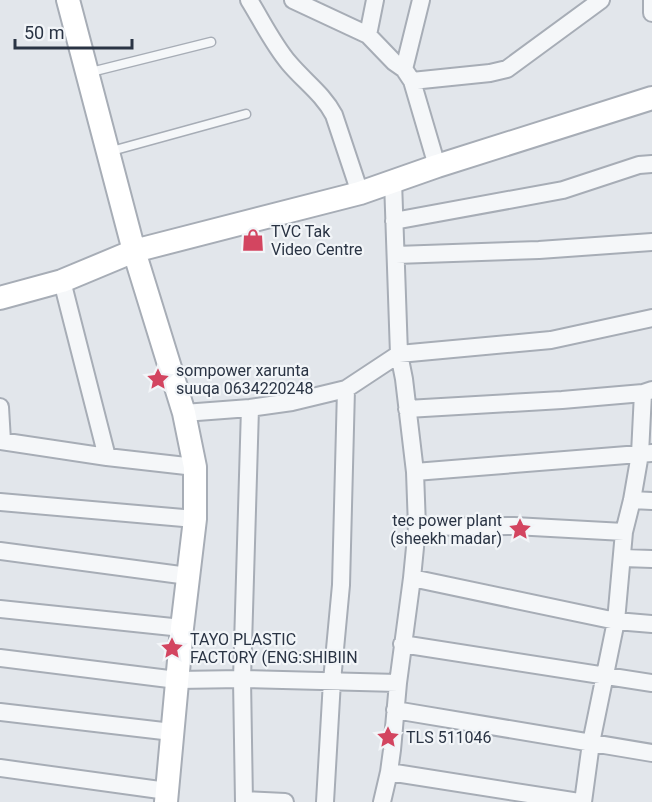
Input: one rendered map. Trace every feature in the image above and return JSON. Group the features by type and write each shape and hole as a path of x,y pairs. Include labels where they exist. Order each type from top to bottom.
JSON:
{"street":[{"path":"0,768 167,796 182,628 195,519 195,467 184,413 134,251 68,0"},
{"path":"249,0 279,51 328,104 334,115 360,193"},
{"path":"368,35 375,0"},
{"path":"421,0 408,75 437,166"},
{"path":"298,1 368,35 408,75 490,73 507,69 601,0"},
{"path":"652,0 652,14"},
{"path":"0,298 62,280 134,251 360,193 437,166 652,98"},
{"path":"394,221 563,190 639,165 652,164"},
{"path":"382,802 389,772 417,527 415,472 399,354 393,182"},
{"path":"396,255 539,250 652,242"},
{"path":"62,280 106,457"},
{"path":"184,413 292,402 346,389 399,354 551,340 652,318"},
{"path":"325,802 332,681 341,585 346,389"},
{"path":"389,772 581,802 616,621 624,532 646,453 647,391 562,400 408,409"},
{"path":"0,407 1,441 106,457 195,467"},
{"path":"250,408 242,679 244,801 285,802"},
{"path":"415,472 646,453"},
{"path":"632,500 652,501"},
{"path":"0,501 195,519"},
{"path":"417,527 514,526 624,532"},
{"path":"0,551 188,576"},
{"path":"623,558 652,559"},
{"path":"412,578 616,621 652,624"},
{"path":"0,609 182,628"},
{"path":"402,644 652,682"},
{"path":"0,658 177,680 242,679 398,683"},
{"path":"395,710 652,753"},
{"path":"0,712 172,732"}],"lane":[{"path":"87,74 210,42"},
{"path":"108,152 246,114"}],"place":[{"name":"TVC Tak Video Centre","path":"253,240"},
{"name":"sompower xarunta suuqa 0634220248","path":"158,379"},
{"name":"tec power plant (sheekh madar)","path":"520,529"},
{"name":"TAYO PLASTIC FACTORY (ENG:SHIBIIN","path":"172,648"},
{"name":"TLS 511046","path":"388,737"}]}
